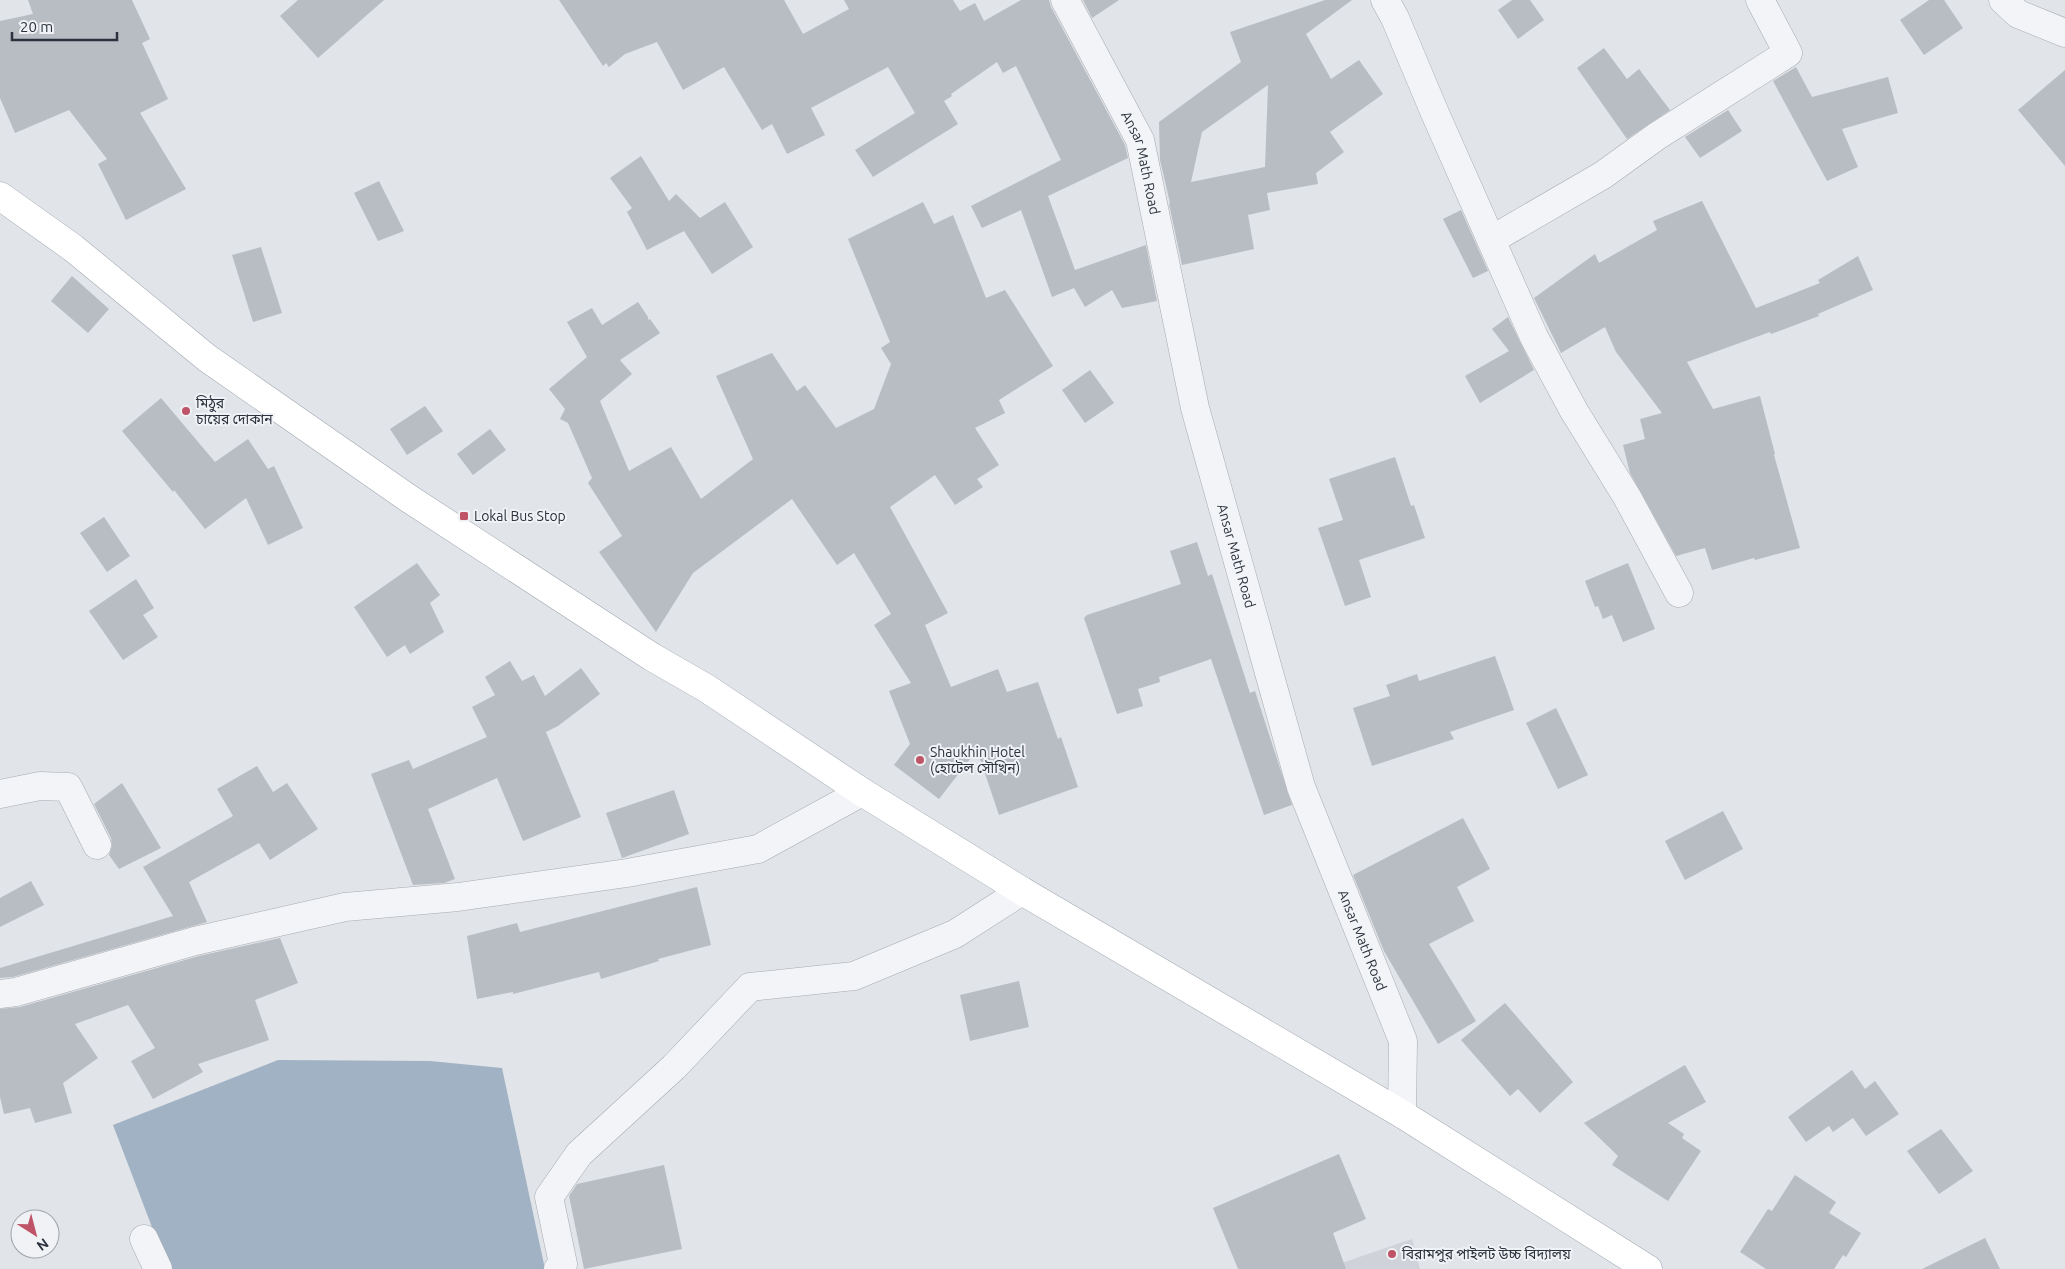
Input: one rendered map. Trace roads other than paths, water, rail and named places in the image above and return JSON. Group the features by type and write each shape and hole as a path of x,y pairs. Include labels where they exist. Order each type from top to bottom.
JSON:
{"main road":[{"path":"0,196 73,248 207,358 271,404 338,448 408,498 652,657 706,688 862,792 1022,891 1402,1114 1648,1269"}],"street":[{"name":"Ansar Math Road","path":"1065,0 1140,140 1195,408 1301,787 1403,1041 1402,1114"},
{"path":"1385,0 1395,18 1434,112 1534,337 1574,411 1626,497 1679,592"},
{"path":"1491,240 1603,175 1657,136 1788,53 1760,0"},
{"path":"2003,0 2018,14 2065,33"},
{"path":"0,794 40,786 68,787 97,845"},
{"path":"0,994 16,992 195,941 345,907 468,895 627,873 758,849 862,792"},
{"path":"558,1269 563,1264 549,1197 579,1154 674,1067 750,987 854,976 955,934 1022,891"},
{"path":"144,1239 158,1269"}],"water":[{"path":"278,1060 430,1061 502,1068 545,1269 168,1269 113,1125"}],"place":[{"name":"মিঠুর চায়ের দোকান","path":"186,411"},
{"name":"Lokal Bus Stop","path":"464,516"},
{"name":"Shaukhin Hotel (হোটেল সৌখিন)","path":"920,760"},
{"name":"বিরামপুর পাইলট উচ্চ বিদ্যালয়","path":"1392,1254"}]}
